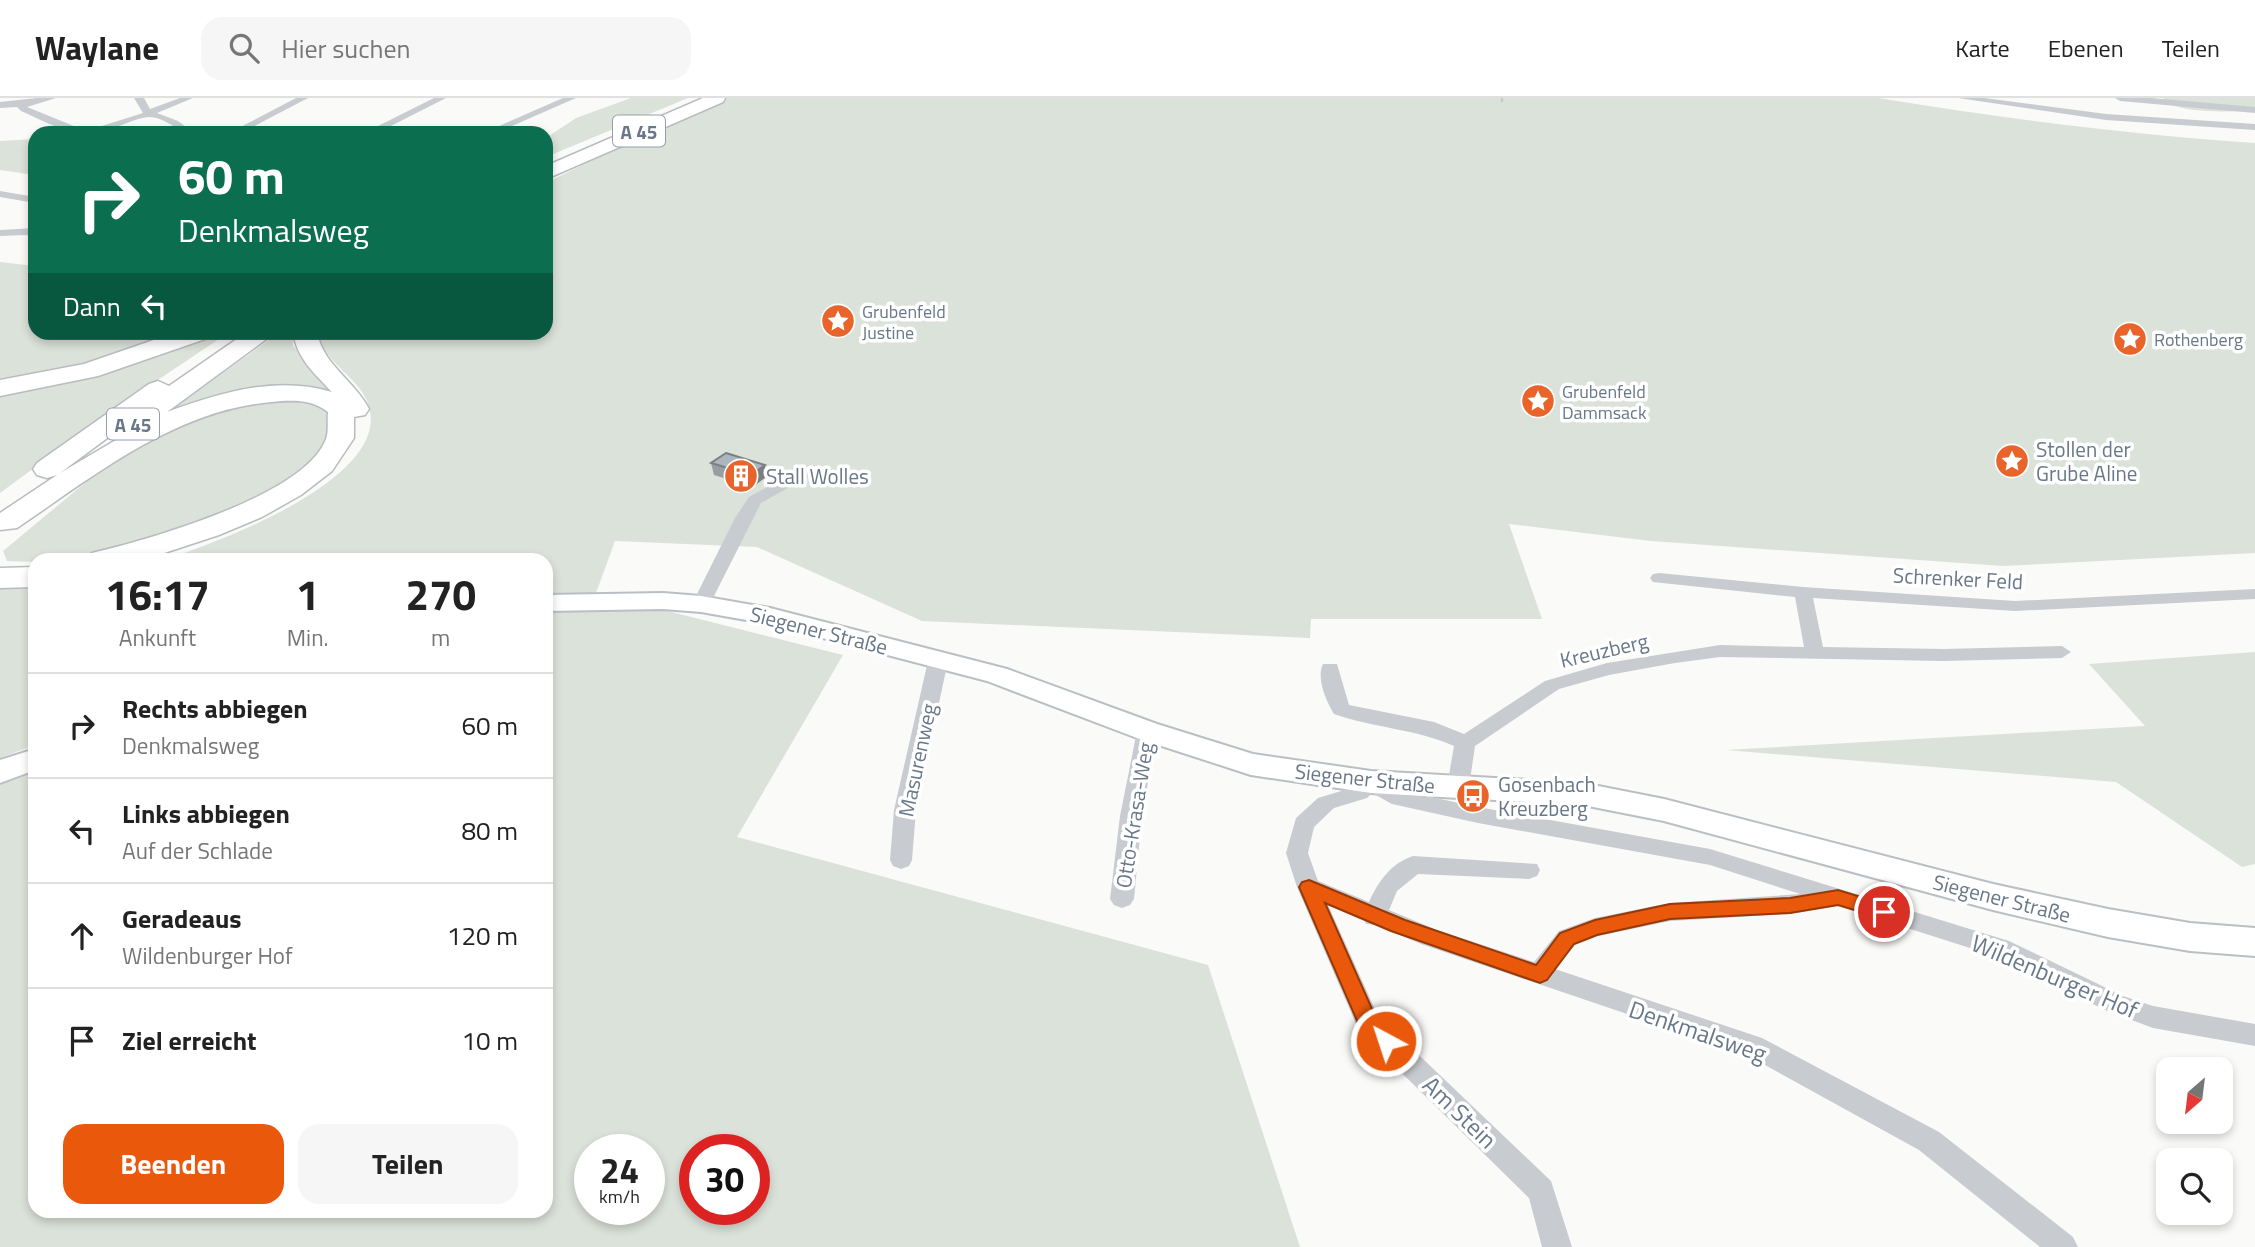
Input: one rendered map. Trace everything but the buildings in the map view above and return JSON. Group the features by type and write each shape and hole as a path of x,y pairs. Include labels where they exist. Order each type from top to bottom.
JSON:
{"highway":[{"name":"A 45","path":"553,161 701,98"},
{"name":"A 45","path":"553,170 717,98"},
{"path":"0,388 89,372 179,340"},
{"name":"A 45","path":"2,519 115,419 230,340"},
{"name":"A 45","path":"2,519 253,340"},
{"path":"160,553 196,542 262,514 320,477 343,455 355,435 357,412 344,389 314,358 306,340"},
{"path":"2,519 133,440 204,407 244,397 290,393 320,396 341,410 341,436 333,451 318,467 279,496 207,531 138,553"},
{"path":"0,569 28,568"},
{"path":"0,578 28,577"}],"main road":[{"name":"Siegener Straße","path":"553,603 663,601 701,604 771,616 997,675 1147,731 1251,764 1371,782 1583,794 1664,810 1993,897 2108,923 2190,937 2255,942"},
{"path":"0,772 28,761"}],"street":[{"path":"0,105 51,98"},
{"path":"139,98 149,114 180,126"},
{"path":"111,126 188,98"},
{"path":"248,126 303,98"},
{"path":"383,126 441,98"},
{"path":"505,126 571,98"},
{"path":"1963,98 2129,119 2255,127"},
{"path":"2120,98 2255,110"},
{"path":"20,104 24,109 65,126"},
{"path":"0,194 28,199"},
{"path":"0,233 28,231"},
{"path":"701,604 743,518 755,500 808,470"},
{"name":"Schrenker Feld","path":"1659,578 1803,592 2015,606 2255,594"},
{"path":"1803,592 1815,653"},
{"name":"Kreuzberg","path":"1465,743 1552,685 1607,669 1720,651 1944,654 2062,652"},
{"name":"Masurenweg","path":"901,860 905,810 938,661"},
{"path":"1330,668 1333,691 1341,709 1358,715 1434,729 1465,743 1458,787"},
{"name":"Otto-Krasa-Weg","path":"1122,899 1131,816 1147,731"},
{"name":"Am Stein","path":"1371,782 1359,793 1326,803 1304,824 1297,853 1309,887 1368,1023 1541,1191 1557,1247"},
{"name":"Wildenburger Hof","path":"1371,782 1392,796 1710,857 2000,948 2114,1003 2152,1017 2255,1035"},
{"path":"1374,916 1388,886 1413,865 1529,870"},
{"name":"Denkmalsweg","path":"1309,887 1374,916 1599,997 1753,1046 1929,1141 2063,1247"},
{"path":"1540,974 1567,938 1595,928 1670,912 1790,905 1838,897"}],"shaded area":[{"path":"631,98 688,98 553,154 553,133 576,118"},
{"path":"727,98 1878,98 2066,125 2255,143 2255,553 2003,566 1651,541 1509,524 1542,619 1311,619 1310,638 922,621 757,547 615,541 596,593 843,655 737,837 1208,965 1300,1247 0,1247 0,781 28,770 28,1218 553,1218 553,553 184,553 220,540 291,506 324,485 351,462 367,437 370,411 367,400 328,355 319,340 553,340 553,180 669,122"},
{"path":"2163,98 2255,98 2255,111 2191,110 2169,103"},
{"path":"28,139 28,174 0,170 0,141"},
{"path":"0,262 28,265 28,340 162,340 96,361 0,382"},
{"path":"181,340 218,340 113,410 0,493 0,390"},
{"path":"269,340 293,340 293,346 337,394 309,390 151,424"},
{"path":"302,399 325,408 332,417 330,437 307,467 236,512 105,553 28,553 28,562 7,561 3,551 109,463 141,442 239,402"},
{"path":"28,585 28,748 0,758 0,587"},
{"path":"2255,652 2255,864 2242,867 2116,782 1726,750 2145,726 2089,664"}],"place":[{"name":"Grubenfeld Justine","path":"838,321"},
{"name":"Rothenberg","path":"2130,339"},
{"name":"Grubenfeld Dammsack","path":"1538,401"},
{"name":"Stollen der Grube Aline","path":"2012,461"},
{"name":"Stall Wolles","path":"741,476"},
{"name":"Gosenbach Kreuzberg","path":"1473,796"}],"route":[{"path":"1386,1041 1368,1023 1309,887 1398,926 1540,974 1549,958 1567,938 1595,928 1670,912 1790,905 1838,897 1884,912"}]}
